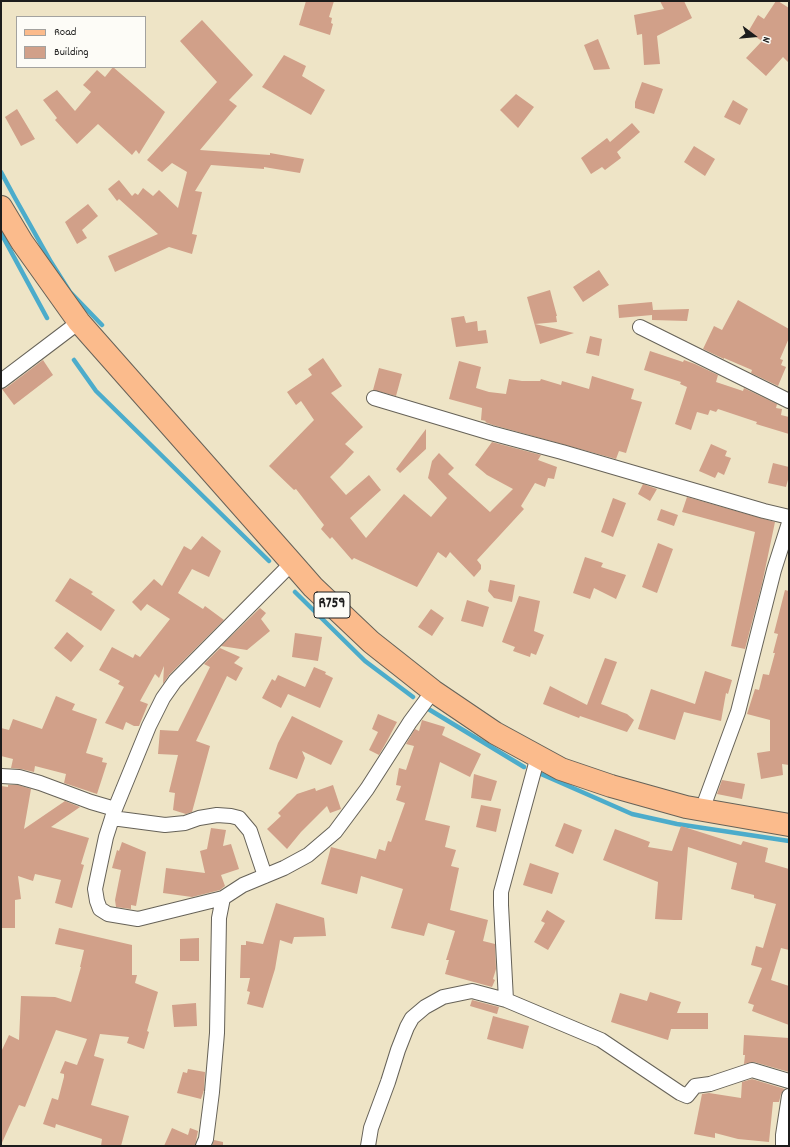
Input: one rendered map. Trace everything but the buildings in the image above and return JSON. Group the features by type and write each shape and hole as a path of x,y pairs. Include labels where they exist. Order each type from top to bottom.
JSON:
{"main road":[{"name":"R759","path":"1,207 22,242 79,322 292,564 313,587 371,642 433,691 494,733 561,768 611,786 686,807 789,825"}],"street":[{"path":"1,381 79,322"},
{"path":"640,327 789,401"},
{"path":"374,398 756,509 789,517"},
{"path":"702,810 738,712 774,570 789,523"},
{"path":"292,564 175,681 163,698 149,726 113,814 106,837 96,889 96,901 100,909 108,914 138,919 223,898 242,885 284,868 308,855 335,832 367,789 410,722 433,691"},
{"path":"506,1000 501,892 538,756"},
{"path":"1,776 19,777 40,783 91,802 113,814 166,825 184,823 199,818 217,815 239,818 250,831 265,876"},
{"path":"203,1146 206,1139 212,1092 217,1032 219,918 223,898"},
{"path":"368,1146 371,1128 398,1050 407,1026 412,1018 425,1007 443,997 472,991 506,1000 601,1040 680,1093 687,1096 695,1086 710,1084 752,1070 789,1081"},
{"path":"783,1146 783,1135 789,1096"}],"waterway":[{"path":"1,172 51,262 70,292 102,325"},
{"path":"1,233 47,318"},
{"path":"74,360 96,391 269,561"},
{"path":"295,592 365,661 413,697"},
{"path":"430,710 524,767"},
{"path":"541,774 632,814 677,824 789,841"}]}
